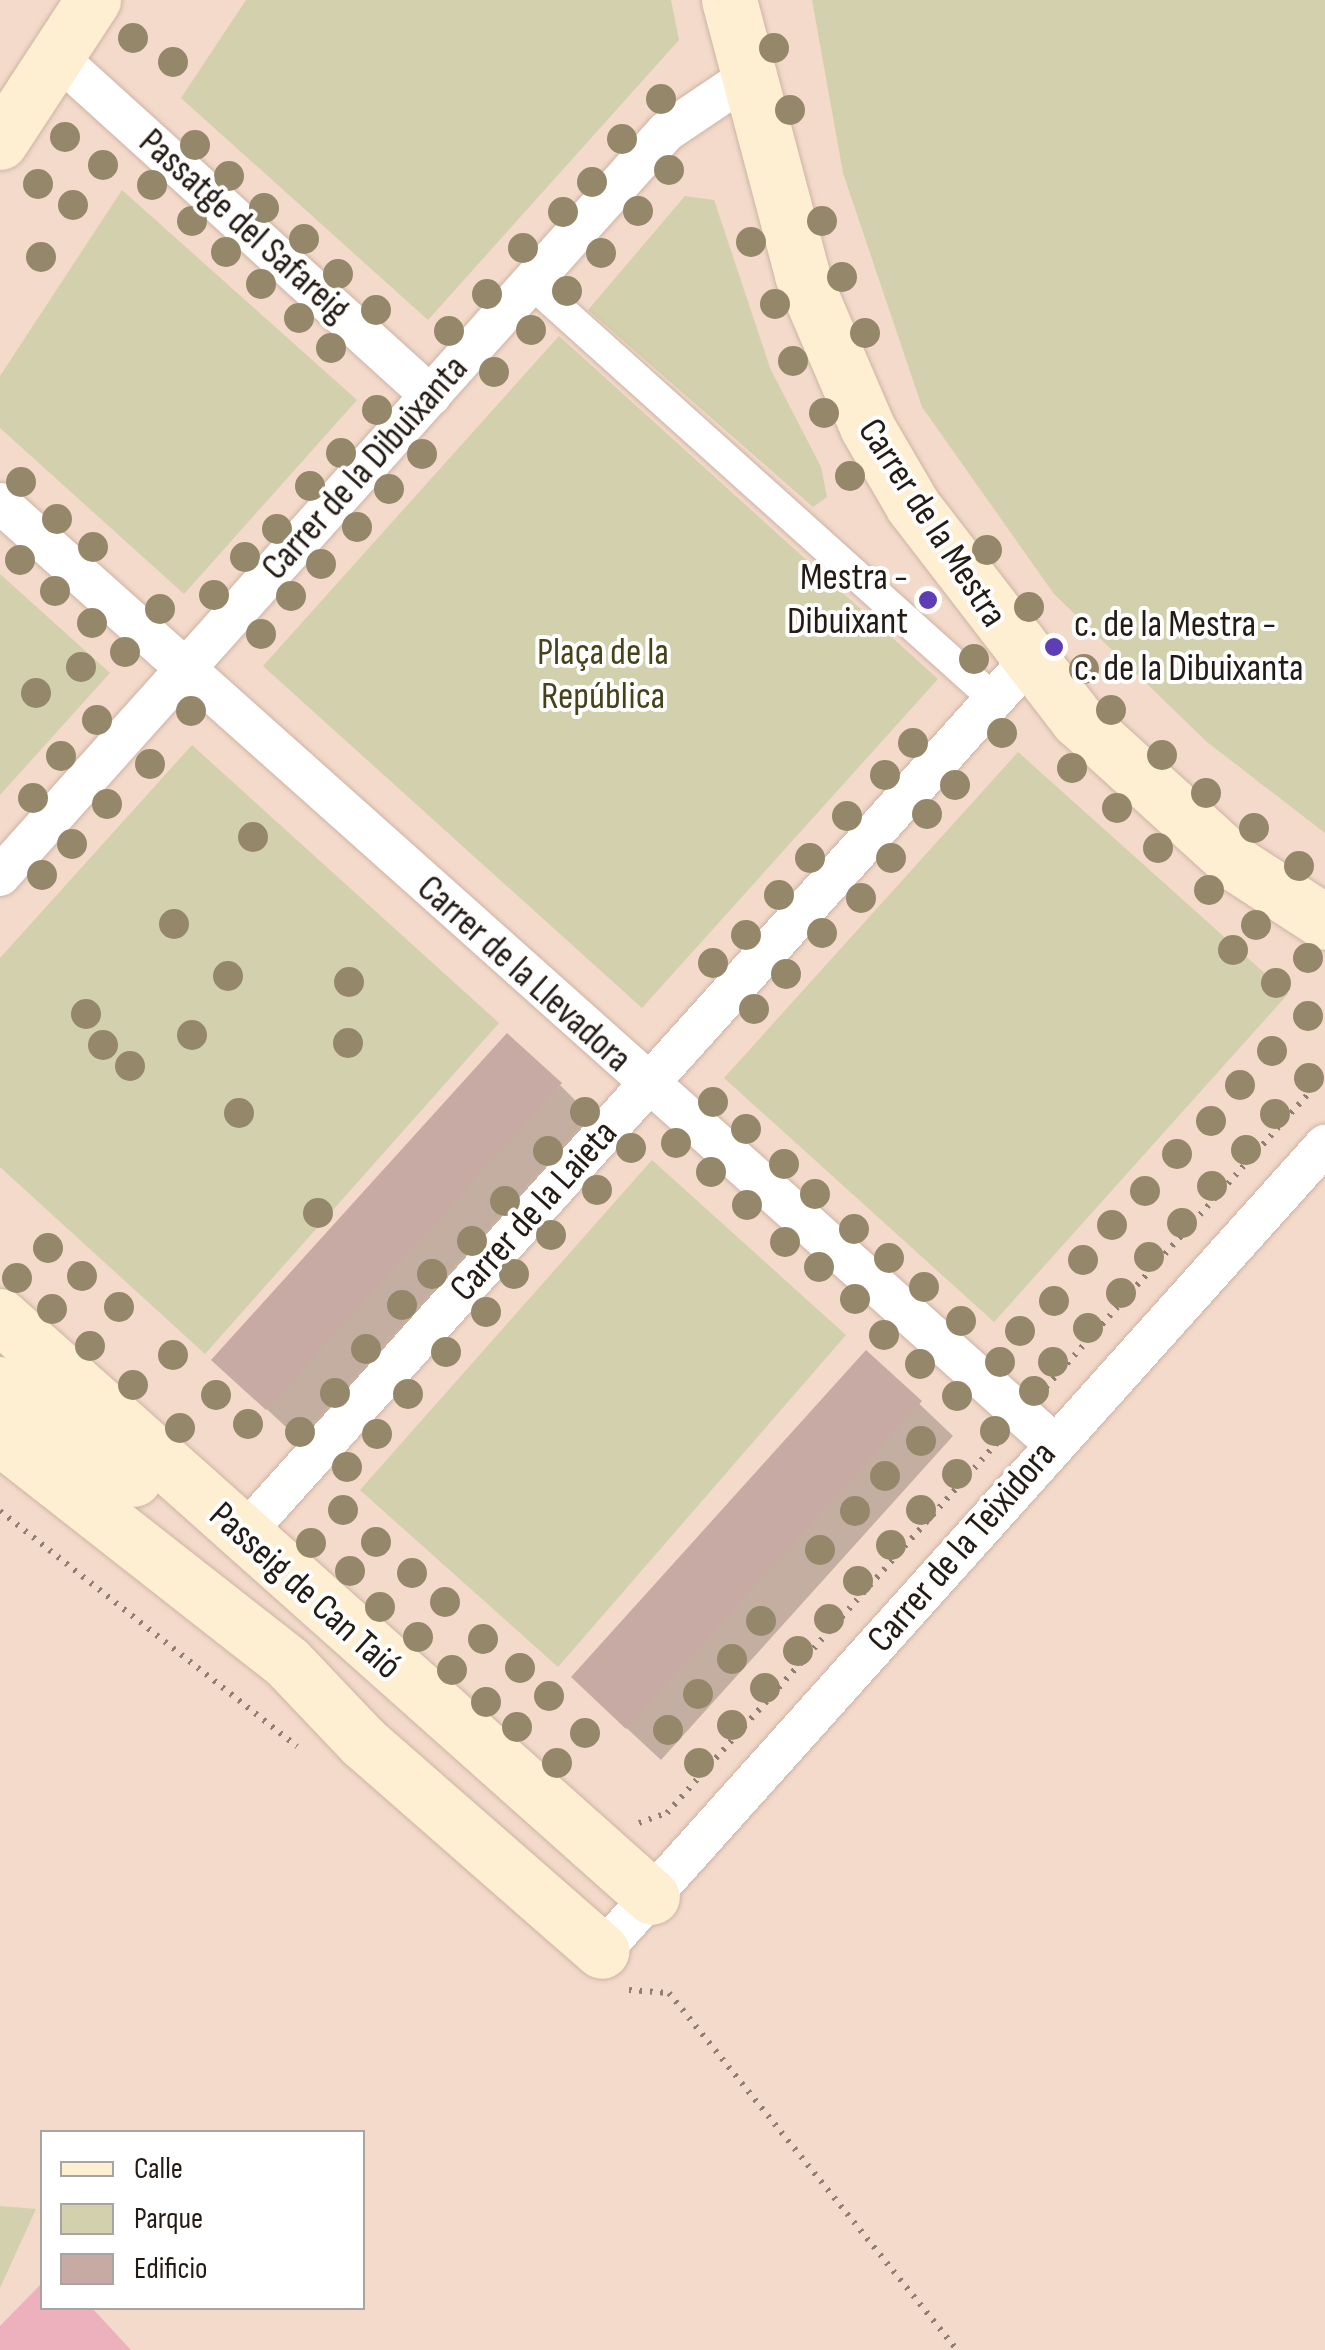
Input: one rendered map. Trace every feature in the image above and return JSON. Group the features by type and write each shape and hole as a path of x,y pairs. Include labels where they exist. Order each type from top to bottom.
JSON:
{"main road":[{"path":"0,142 93,0"},
{"name":"Carrer de la Mestra","path":"729,0 745,79 802,275 867,427 945,556 1011,682 1180,818 1325,922"},
{"name":"Passeig de Can Taió","path":"0,1316 244,1535 629,1861"},
{"name":"Passeig de Can Taió","path":"0,1384 176,1511 564,1848 629,1861"},
{"name":"Passeig de Can Taió","path":"0,1437 287,1662 363,1742 607,1970"}],"street":[{"name":"Passatge del Safareig","path":"56,56 431,396"},
{"name":"Carrer de la Dibuixanta","path":"0,876 666,132 745,79"},
{"path":"530,282 1011,682"},
{"name":"Carrer de la Llevadora","path":"0,503 1052,1442"},
{"name":"Carrer de la Laieta","path":"244,1535 1011,682"},
{"name":"Carrer de la Teixidora","path":"607,1970 629,1861 1052,1442 1325,1145"}],"path":[{"path":"629,1861 667,1813 1325,1075"},
{"path":"607,1970 669,1994 957,2350"}],"green space":[{"path":"246,0 671,0 679,40 428,320 181,98"},
{"path":"812,0 1325,0 1325,833 1207,742 1054,594 922,407 843,173"},
{"path":"122,190 357,400 184,594 0,428 0,376"},
{"path":"685,196 714,200 770,368 821,467 827,497 813,507 588,310"},
{"name":"Plaça de la República","path":"559,336 938,679 642,1008 263,666"},
{"path":"0,574 110,673 0,795"},
{"path":"192,745 499,1023 205,1354 0,1167 0,958"},
{"path":"1018,752 1288,994 994,1322 724,1078"},
{"path":"652,1160 846,1335 558,1667 360,1490"},
{"path":"0,2206 36,2209 0,2288"}],"shaded area":[{"path":"40,2285 40,2310 94,2310 131,2350 0,2350 0,2326"}],"building":[{"path":"507,1033 562,1083 266,1410 211,1360"},
{"path":"866,1350 922,1401 626,1729 571,1677"}],"place":[{"name":"Mestra - Dibuixant","path":"928,600"},
{"name":"c. de la Mestra - c. de la Dibuixanta","path":"1054,647"}]}
